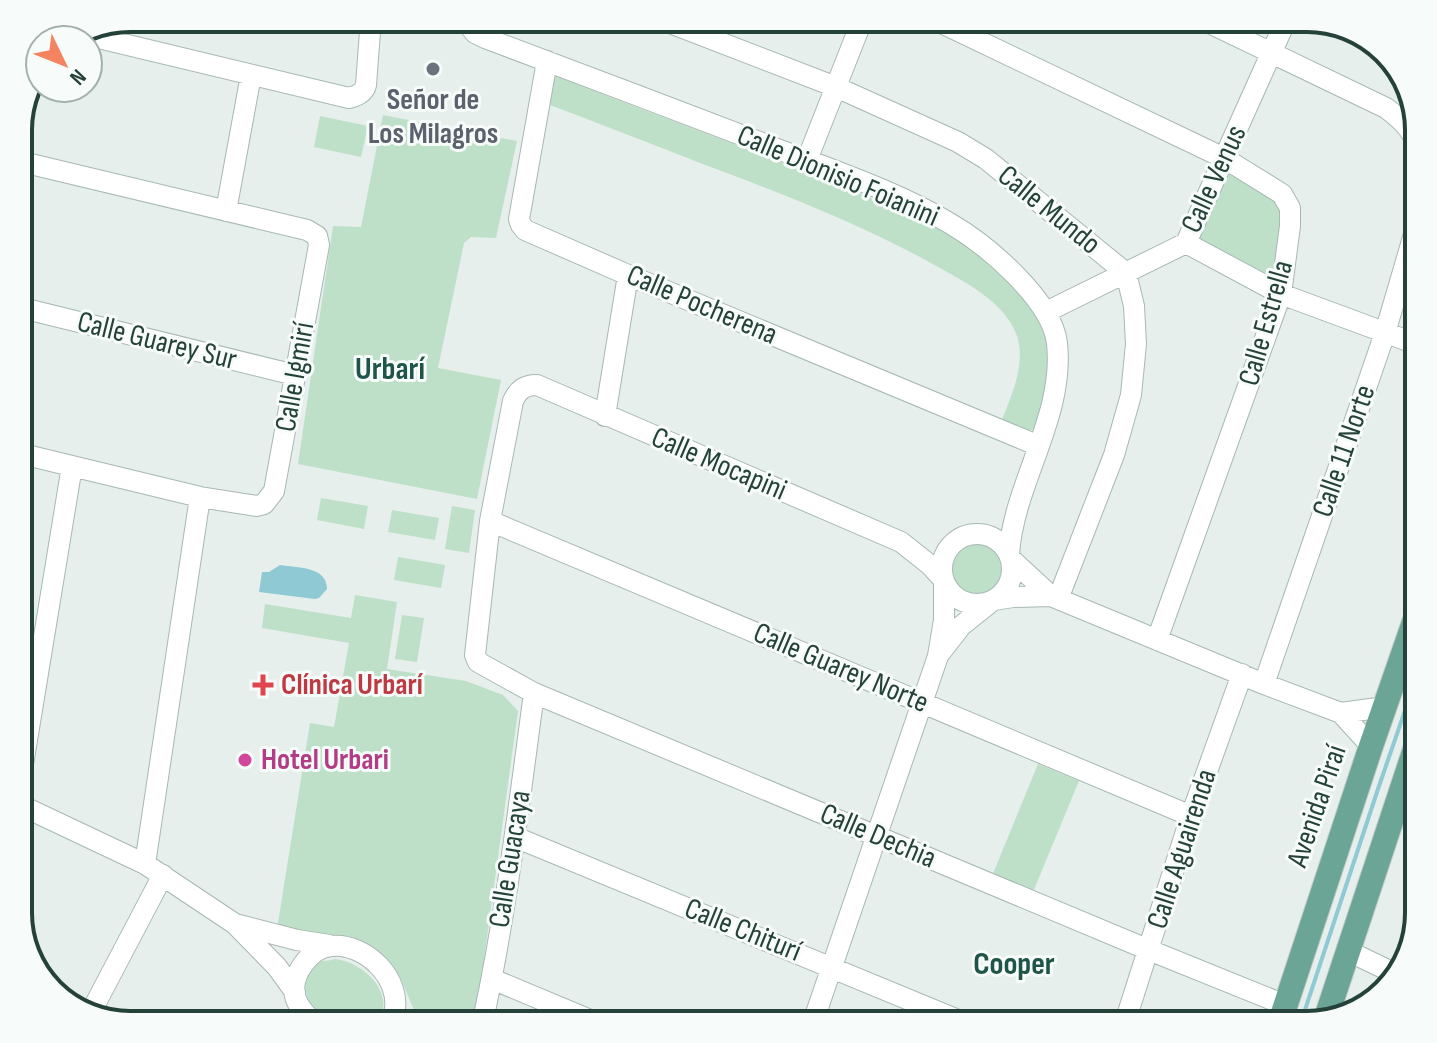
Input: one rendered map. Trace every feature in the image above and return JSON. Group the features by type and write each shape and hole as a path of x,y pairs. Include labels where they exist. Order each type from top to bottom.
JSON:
{"main road":[{"name":"Avenida Piraí","path":"1283,1011 1405,649"},
{"path":"1329,1008 1405,779"}],"street":[{"path":"104,39 349,98 365,90 370,32"},
{"name":"Calle Dionisio Foianini","path":"474,32 914,204 979,242 1003,263 1046,312 1056,340 1058,374 1051,410 1019,504 1010,556"},
{"name":"Calle Mundo","path":"693,32 836,87 958,142 986,159 1126,273 1134,306 1136,344 1131,395 1114,455 1055,598"},
{"path":"807,160 858,32"},
{"name":"Calle Estrella","path":"984,32 1224,158 1282,194 1290,208 1289,241 1281,294 1157,640"},
{"path":"1229,32 1386,108 1404,121"},
{"name":"Calle Venus","path":"1046,312 1186,243 1281,32"},
{"name":"Calle Pocherena","path":"547,61 519,219 525,230 1039,446"},
{"path":"32,164 226,211 251,75"},
{"name":"Calle Igmirí","path":"200,497 256,506 264,504 274,491 319,245 317,236 307,230 226,211"},
{"path":"1186,243 1281,294 1405,340"},
{"name":"Calle 11 Norte","path":"1264,684 1385,333 1405,265"},
{"path":"605,416 628,275"},
{"name":"Calle Guarey Sur","path":"32,310 295,375"},
{"name":"Calle Mocapini","path":"490,521 513,401 522,388 537,385 901,542 920,546 939,545 966,536"},
{"path":"32,456 200,497 154,870 94,1004"},
{"path":"32,710 72,466"},
{"name":"Calle Dionisio Foianini","path":"966,536 989,531 1002,524 1019,504"},
{"name":"Calle Dechia","path":"490,521 478,662 534,693 1149,950 1274,1011"},
{"name":"Calle Guarey Norte","path":"490,521 1191,816"},
{"path":"817,1011 938,656 944,620 943,557 949,547 966,536 986,534 996,538 1010,556 1013,571 1010,583 1003,593 961,626 938,656"},
{"name":"Calle Mocapini","path":"901,542 930,565 943,581"},
{"path":"1010,556 1055,598"},
{"path":"943,581 958,600 969,604 1032,596 1055,598 1341,713 1371,746"},
{"name":"Calle Aguairenda","path":"1129,1011 1191,816 1242,674"},
{"name":"Calle Guacaya","path":"485,1011 515,837 534,693"},
{"path":"1341,713 1385,707"},
{"path":"32,811 154,870 235,924 277,967 303,1011"},
{"name":"Calle Chiturí","path":"515,837 937,1011"},
{"path":"235,924 297,940 346,947 363,954 388,977 404,1011"},
{"path":"294,1011 296,978 302,966 313,954 329,945"},
{"path":"1348,951 1387,970"},
{"path":"492,979 569,1011"},
{"path":"393,988 394,1011"}],"green space":[{"path":"558,77 843,186 952,235 1008,276 1038,310 1052,362 1037,427 1024,431 1001,422 1017,376 1020,352 1008,319 982,293 910,252 850,223 542,102 552,78"},
{"path":"383,115 517,141 496,238 471,237 464,243 438,368 501,380 477,499 298,464 333,226 361,227"},
{"path":"320,116 368,126 361,157 314,147"},
{"path":"1227,168 1278,202 1283,213 1276,284 1198,239"},
{"path":"321,498 368,506 364,529 317,520"},
{"path":"452,506 475,510 469,553 445,549"},
{"path":"392,510 439,518 435,540 388,532"},
{"path":"980,540 991,542 1000,549 1007,558 1007,580 1000,589 991,596 980,598 969,596 960,589 953,580 951,569 953,558 960,549 969,542"},
{"path":"398,557 445,565 441,588 394,580"},
{"path":"355,595 397,602 387,669 466,681 503,695 518,711 477,1011 414,1011 401,979 388,960 366,944 340,936 277,929 310,723 334,727 349,643 262,628 265,604 351,618"},
{"path":"402,615 424,618 417,662 395,659"},
{"path":"1038,764 1079,781 1033,892 992,876"},
{"path":"335,959 346,962 367,974 381,992 382,1011 315,1011 309,1003 305,984 307,975 322,961"}],"water":[{"path":"280,565 317,572 326,581 327,589 315,599 259,592 262,572 269,572"}],"waterway":[{"path":"1305,1011 1405,711"}],"place":[{"name":"Señor de Los Milagros","path":"433,69"},
{"name":"Clínica Urbarí","path":"263,685"},
{"name":"Hotel Urbari","path":"245,760"}],"district":[{"name":"Urbarí","path":"390,369"},
{"name":"Cooper","path":"1014,964"}]}
